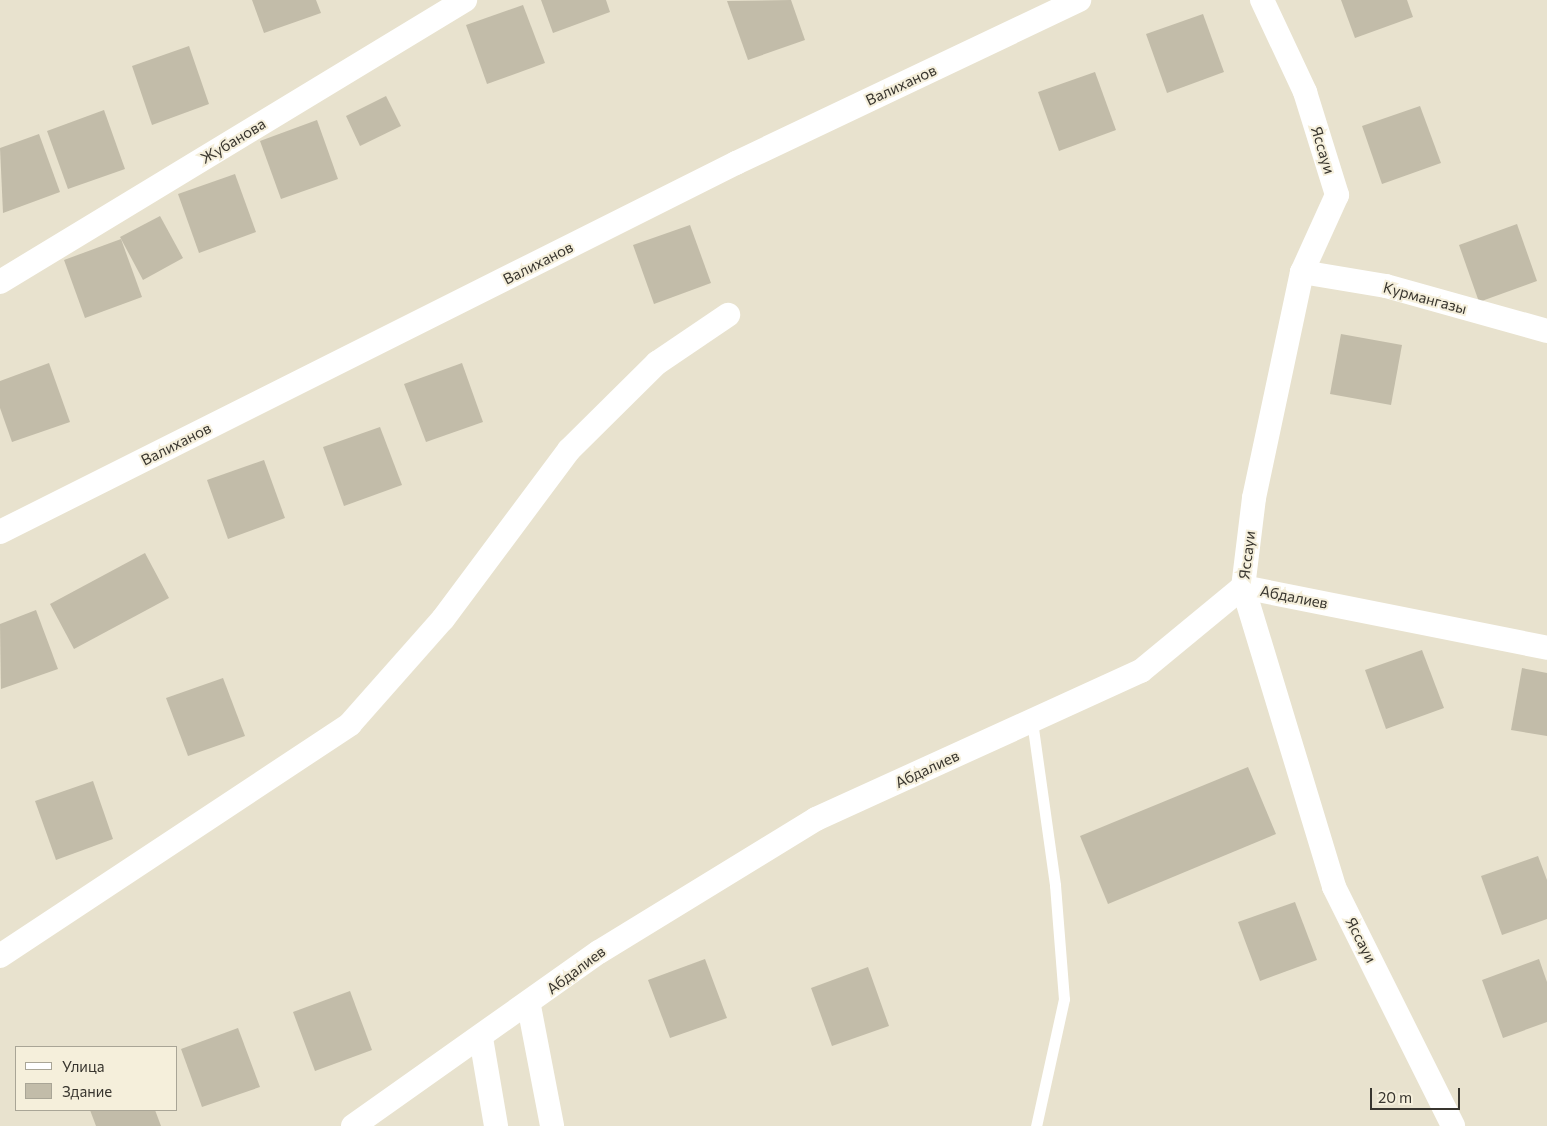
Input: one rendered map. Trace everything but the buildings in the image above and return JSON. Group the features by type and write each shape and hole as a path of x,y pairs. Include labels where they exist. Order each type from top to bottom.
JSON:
{"street":[{"name":"Жубанова","path":"0,282 465,0"},
{"name":"Валиханов","path":"0,532 736,163 1079,0"},
{"name":"Яссауи","path":"1262,0 1305,92 1337,195 1302,272 1254,498 1243,587 1334,887 1452,1126"},
{"name":"Курмангазы","path":"1302,272 1386,286 1547,331"},
{"path":"0,956 350,724 443,619 569,450 657,363 728,315"},
{"name":"Абдалиев","path":"358,1125 529,1006 599,952 816,819 1141,671 1243,587 1547,648"},
{"path":"529,1006 552,1126"},
{"path":"481,1038 496,1126"}],"lane":[{"path":"1032,721 1055,885 1064,999 1036,1126"}]}
